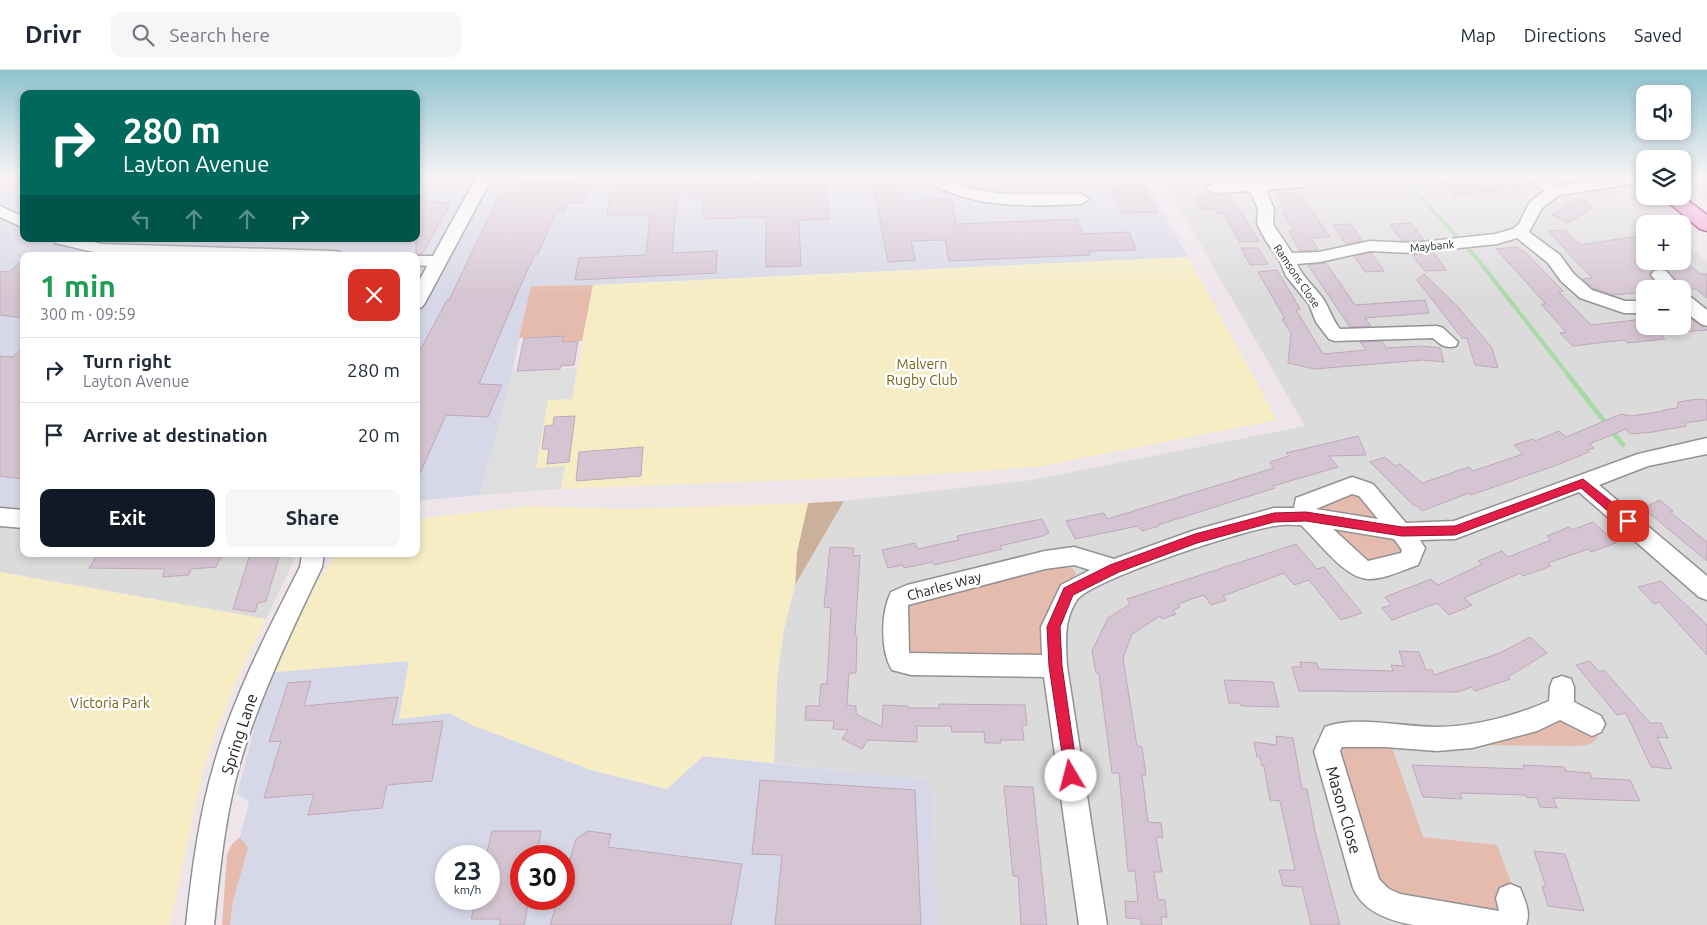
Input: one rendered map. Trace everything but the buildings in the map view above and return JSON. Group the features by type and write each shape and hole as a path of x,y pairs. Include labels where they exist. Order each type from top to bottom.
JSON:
{"main road":[{"path":"1696,216 1707,225"}],"street":[{"path":"420,296 463,216"},
{"name":"Ramsons Close","path":"1266,216 1265,224 1287,259 1292,272 1312,295 1322,318 1335,335"},
{"path":"1531,216 1526,226 1519,232 1554,259 1567,276 1586,294 1624,307 1636,307"},
{"name":"Maybank","path":"1287,259 1320,257 1348,249 1370,246 1412,248 1465,243 1497,239 1519,232"},
{"path":"73,242 102,249 201,252"},
{"path":"420,260 438,262"},
{"path":"1660,275 1665,280"},
{"path":"1691,307 1707,320"},
{"path":"1316,342 1335,335 1438,330"},
{"path":"1093,925 1055,666 1053,627 1069,592 1114,568 1195,539 1266,520 1306,516 1402,532 1455,530 1645,459 1707,446"},
{"path":"1583,483 1707,590"},
{"path":"1352,486 1366,490 1402,532 1414,548 1410,559 1368,570 1355,566 1322,530 1306,516 1304,504 1352,486"},
{"path":"0,517 20,519"},
{"name":"Charles Way","path":"1055,666 911,664 902,662 897,656 896,607 899,599 907,595 1046,560 1074,556 1114,568"},
{"name":"Spring Lane","path":"200,925 207,856 234,739 269,650 311,567 313,557"},
{"name":"Mason Close","path":"1498,925 1399,908 1379,899 1367,888 1327,751 1334,735 1379,735 1437,739 1472,736 1537,719 1561,698 1592,724"}],"shaded area":[{"path":"0,216 20,216 20,242 420,242 420,216 1165,216 1188,257 593,285 531,286 505,403 480,495 420,501 420,252 20,252 20,509 0,507"},
{"path":"1184,216 1636,216 1636,270 1691,270 1691,248 1707,261 1707,925 938,925 929,780 774,763 777,678 784,629 795,585 844,501 1032,480 1305,426"},
{"path":"593,285 582,341 562,342 563,336 519,338 531,286"},
{"path":"577,368 572,399 548,400 536,468 565,466 561,489 480,495 512,371"},
{"path":"1357,491 1383,523 1313,513 1311,508"},
{"path":"844,501 795,585 797,552 808,503"},
{"path":"0,526 20,528 20,557 296,557 266,619 0,572"},
{"path":"1332,526 1400,538 1404,553 1371,565 1330,529"},
{"path":"1062,565 1071,566 1076,574 1068,584 1046,648 1039,656 906,657 906,603"},
{"path":"409,661 399,719 450,713 472,725 591,770 667,789 703,756 930,780 938,925 230,925 233,901 247,848 240,837 249,802 237,794 259,711 275,672"},
{"path":"1565,718 1599,734 1591,743 1578,746 1466,745"},
{"path":"1345,744 1391,744 1423,837 1497,845 1514,890 1499,889 1504,910 1500,915 1379,893 1338,749"},
{"path":"240,837 248,848 233,901 230,925 222,925 227,854 232,844"}],"green space":[{"name":"Malvern Rugby Club","path":"1188,257 1277,420 1037,467 921,475 561,489 564,466 536,468 548,400 572,399 593,285"},
{"path":"808,503 797,552 795,585 784,629 777,678 774,763 703,756 667,789 591,770 472,725 450,713 399,719 409,661 275,672 312,591 334,557 420,557 420,519 531,506 628,509"},
{"name":"Victoria Park","path":"0,572 266,619 232,691 204,766 170,925 0,925"}],"waterway":[{"path":"1438,216 1475,256 1569,376"},
{"path":"1568,375 1623,445"}],"route":[{"path":"1071,776 1055,666 1053,627 1069,592 1114,568 1195,539 1274,517 1306,516 1402,532 1455,530 1583,483 1628,521"}]}
